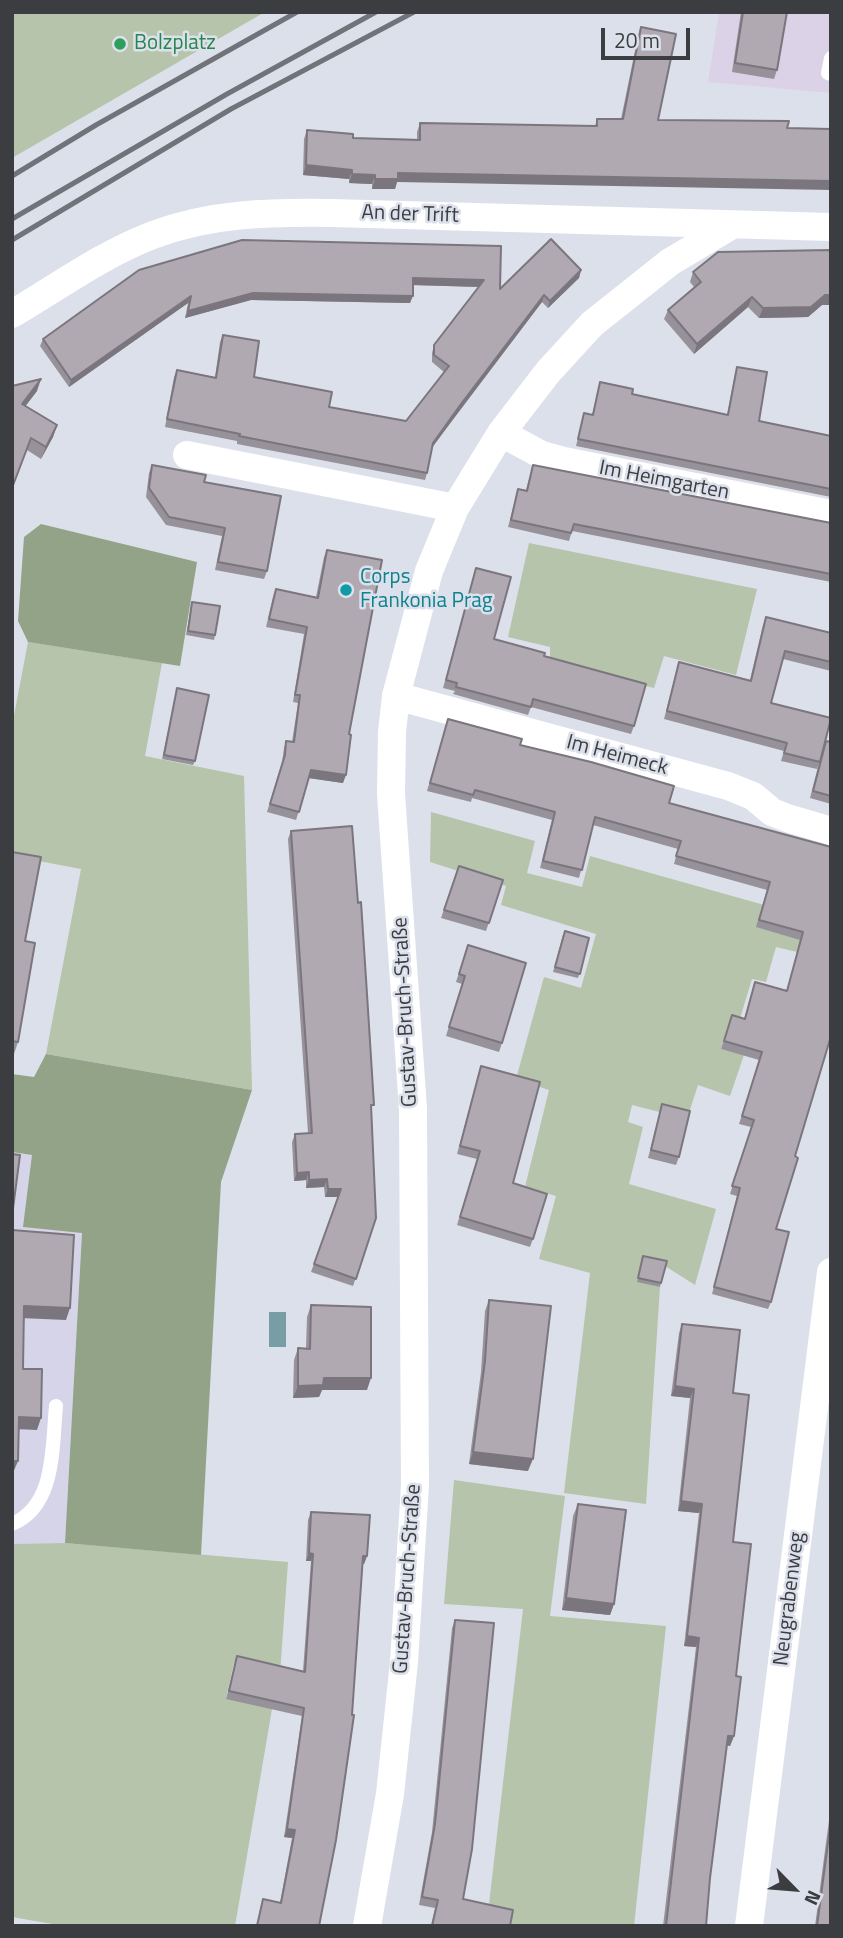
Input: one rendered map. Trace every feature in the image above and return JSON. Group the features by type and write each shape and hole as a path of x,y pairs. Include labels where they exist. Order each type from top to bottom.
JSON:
{"street":[{"name":"An der Trift","path":"12,314 110,256 152,235 191,223 234,215 274,212 332,213 831,227"},
{"name":"Gustav-Bruch-Straße","path":"367,1926 390,1794 404,1662 415,1485 412,1109 391,794 392,732 396,696 429,570 455,508 501,433 548,372 592,324 670,262 732,225"},
{"name":"Im Heimgarten","path":"501,433 542,455 564,461 831,514"},
{"path":"187,456 455,508"},
{"name":"Im Heimeck","path":"396,696 729,786 752,796 772,812 831,831"},
{"name":"Neugrabenweg","path":"749,1926 831,1272"}],"lane":[{"path":"831,58 828,74 831,74"},
{"path":"12,1524 35,1508 46,1487 56,1406"}],"shaded area":[{"path":"719,12 831,12 831,93 708,82"},
{"path":"12,1152 32,1155 82,1232 65,1543 12,1544"},
{"path":"269,1312 286,1312 286,1347 269,1347"}],"green space":[{"path":"265,12 12,158 12,14"},
{"path":"41,524 197,562 180,666 28,642 18,621 24,537"},
{"path":"529,543 757,589 736,675 664,656 654,688 550,662 550,647 508,637"},
{"path":"28,642 162,663 145,756 244,776 252,1090 46,1054 81,869 12,856 12,726"},
{"path":"431,812 535,841 527,873 582,887 590,856 807,917 797,952 776,947 766,982 752,979 738,1025 729,1023 721,1049 744,1055 730,1096 698,1085 687,1119 632,1105 628,1122 643,1127 629,1184 716,1209 695,1285 665,1266 642,1260 637,1281 660,1287 646,1504 564,1493 590,1273 539,1259 556,1196 525,1187 549,1090 516,1079 544,977 581,988 596,934 501,905 506,886 430,862"},
{"path":"46,1054 252,1090 221,1182 201,1555 65,1543 82,1233 23,1227 32,1155 12,1152 12,1074 34,1077"},
{"path":"454,1480 565,1496 550,1616 666,1626 634,1926 509,1926 488,1913 523,1609 444,1604"},
{"path":"65,1543 288,1562 280,1674 234,1663 226,1698 272,1709 235,1926 64,1926 12,1917 12,1544"}],"building":[{"path":"743,12 787,12 777,70 735,63"},
{"path":"641,27 676,34 658,120 789,121 787,128 831,129 831,181 398,173 398,179 375,179 375,175 352,174 352,170 306,165 307,130 353,134 353,138 420,140 420,123 597,126 597,119 623,119"},
{"path":"551,239 581,270 550,301 544,295 461,404 433,443 427,473 167,419 177,370 216,378 223,335 259,341 254,377 332,392 329,407 406,421 449,366 434,355 434,345 484,280 413,278 413,296 253,293 188,311 191,296 71,380 43,339 139,270 242,240 501,246 500,289"},
{"path":"831,250 831,295 825,295 811,307 763,308 752,297 697,344 668,310 701,282 693,272 718,252"},
{"path":"737,367 767,372 759,421 831,436 831,489 578,439 584,413 593,415 600,382 633,389 632,394 728,415"},
{"path":"41,379 22,404 57,425 46,447 31,438 12,488 12,386"},
{"path":"152,465 206,475 204,482 281,496 267,571 218,562 225,528 169,517 149,488"},
{"path":"533,465 831,523 831,574 574,524 571,533 511,520 518,489 527,491"},
{"path":"327,550 382,560 349,734 346,775 311,770 299,812 270,804 285,755 286,741 294,742 300,695 295,695 307,627 269,619 276,589 318,598"},
{"path":"476,568 511,577 494,639 545,653 544,656 646,684 634,726 533,699 531,707 456,687 457,683 446,680"},
{"path":"192,602 220,606 215,635 188,631"},
{"path":"766,617 831,633 831,662 785,651 771,703 831,718 820,762 784,753 787,743 667,711 679,662 751,681"},
{"path":"177,688 209,695 195,761 164,755"},
{"path":"448,719 522,739 520,745 674,786 669,803 831,847 831,1036 776,1229 789,1232 771,1302 714,1287 740,1188 732,1186 754,1120 742,1116 762,1052 724,1041 732,1015 745,1019 755,982 787,991 803,932 759,920 770,882 676,856 681,841 595,817 582,870 543,861 555,812 475,790 473,795 430,783"},
{"path":"826,741 831,742 831,796 813,791"},
{"path":"352,826 358,903 361,902 374,1105 371,1105 376,1218 356,1279 314,1264 341,1189 328,1189 327,1179 309,1180 309,1172 297,1173 295,1134 312,1133 291,831"},
{"path":"12,852 41,857 25,941 35,943 18,1042 12,1041"},
{"path":"459,866 503,880 489,923 444,910"},
{"path":"565,931 589,938 580,974 555,967"},
{"path":"468,945 526,963 502,1043 449,1027 465,976 459,974"},
{"path":"481,1066 540,1082 513,1183 547,1194 533,1239 460,1217 480,1151 460,1146"},
{"path":"662,1104 690,1111 679,1157 651,1150"},
{"path":"12,1154 20,1155 12,1216"},
{"path":"12,1230 74,1235 70,1308 24,1306 23,1369 42,1369 41,1418 19,1417 18,1461 12,1461"},
{"path":"643,1256 667,1261 661,1283 638,1278"},
{"path":"489,1300 551,1306 533,1459 473,1452 485,1361"},
{"path":"311,1305 371,1307 371,1378 324,1378 323,1385 298,1386 298,1348 310,1349"},
{"path":"682,1324 740,1330 733,1393 749,1395 733,1542 751,1544 736,1676 741,1677 734,1736 728,1736 706,1926 666,1926 699,1638 687,1636 702,1504 681,1501 694,1389 675,1386"},
{"path":"578,1504 626,1510 614,1604 566,1598"},
{"path":"311,1512 370,1515 367,1556 363,1556 354,1715 336,1840 319,1926 257,1926 263,1899 281,1903 295,1830 287,1829 304,1708 229,1691 237,1656 305,1672 313,1554 309,1553"},
{"path":"455,1620 494,1623 472,1849 463,1899 513,1910 510,1926 432,1926 438,1900 422,1897 435,1824"},
{"path":"831,1820 831,1926 817,1926"}],"railway":[{"path":"12,176 96,125 297,12"},
{"path":"12,219 227,94 376,12"},
{"path":"12,240 231,109 414,12"}],"place":[{"name":"Bolzplatz","path":"120,44"},
{"name":"Corps Frankonia Prag","path":"346,590"}]}
